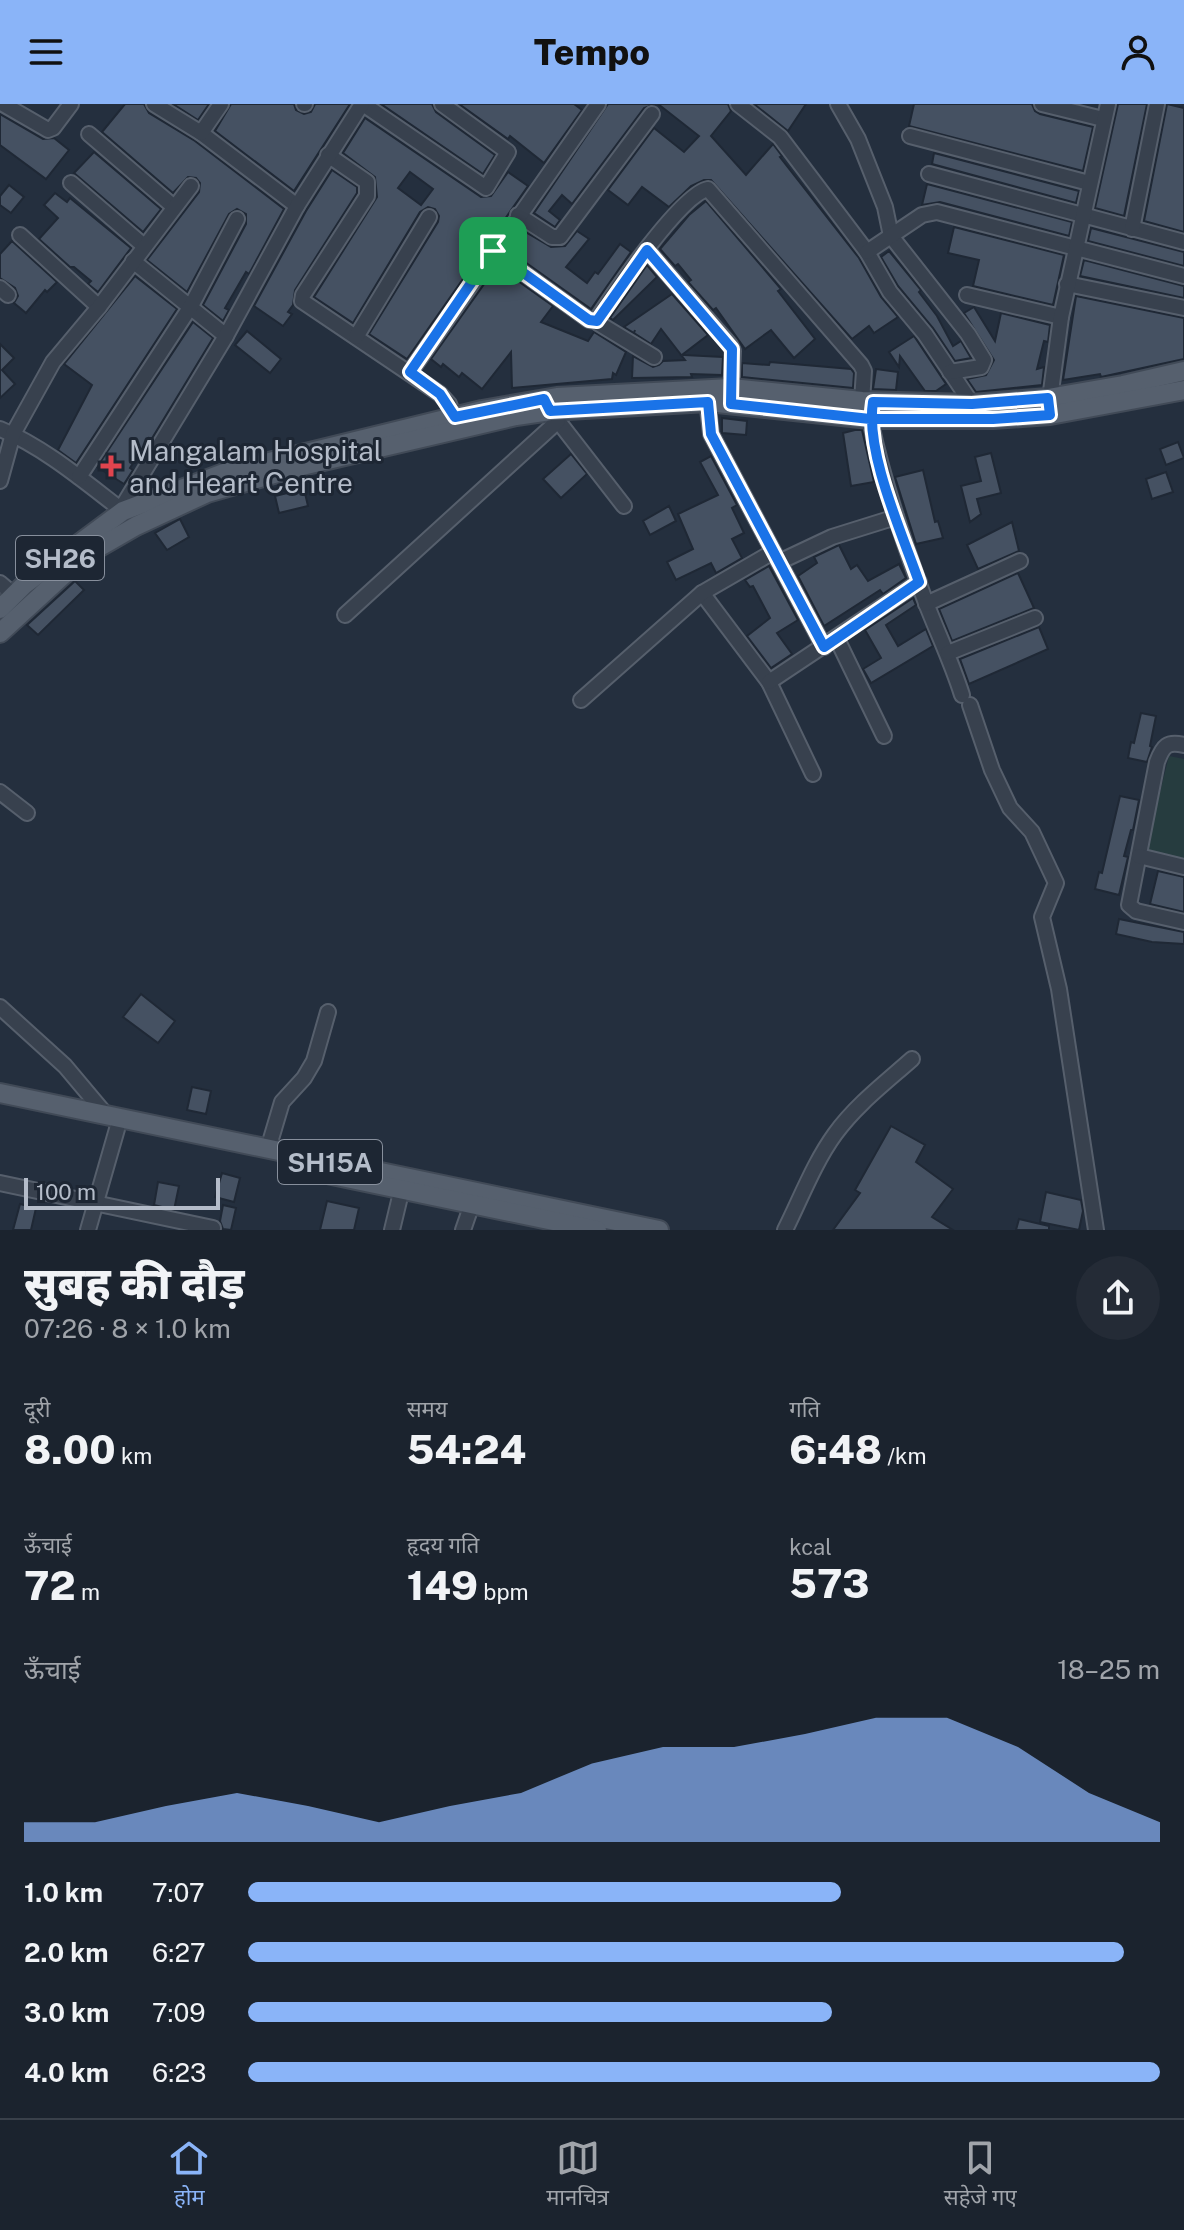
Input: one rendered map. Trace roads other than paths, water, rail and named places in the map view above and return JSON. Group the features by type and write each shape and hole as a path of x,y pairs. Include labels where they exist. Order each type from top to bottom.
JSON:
{"main road":[{"name":"SH26","path":"0,609 7,589 122,510 224,473 457,423 706,396 993,419 1184,371"},
{"name":"SH26","path":"868,407 972,404 1049,406 1184,390"},
{"name":"SH26","path":"0,633 84,556 136,526 207,493 457,423"},
{"name":"SH15A","path":"0,1093 112,1123 403,1184 659,1230"},
{"name":"SH15A","path":"0,1105 268,1149 556,1226 597,1230"}],"street":[{"path":"3,104 48,130 53,128 71,104"},
{"path":"154,104 201,133 297,206"},
{"path":"201,133 221,104"},
{"path":"7,432 79,477 122,510 226,336 297,206 363,104 486,188 508,152 442,104"},
{"path":"738,104 780,137 867,252 890,292 925,334 972,404"},
{"path":"838,104 858,139 880,193 891,236 968,334 984,360 981,367 950,372"},
{"path":"1042,104 1061,106 1103,119"},
{"path":"1049,406 1067,284 1108,104"},
{"path":"1132,229 1157,104"},
{"path":"410,372 590,107"},
{"path":"518,215 552,237 560,237 652,114"},
{"path":"89,134 174,207"},
{"path":"910,136 1089,183"},
{"path":"328,155 367,182 367,196 302,299 303,302 440,394 457,423"},
{"path":"929,174 1184,242"},
{"path":"71,183 144,246"},
{"path":"0,481 7,432 53,362 191,186"},
{"path":"597,321 647,250 693,196 703,189 712,191 861,365 881,470 926,604 992,770 1010,808 1032,832 1056,883 1042,917 1059,989 1096,1230"},
{"path":"867,252 922,215 937,212 1184,276"},
{"path":"356,337 429,217"},
{"path":"79,477 191,306 237,219"},
{"path":"20,235 99,307"},
{"path":"647,250 730,345 733,351 731,396"},
{"path":"493,251 589,320 597,321 654,357"},
{"path":"133,261 226,336"},
{"path":"1067,284 1184,308"},
{"path":"967,295 1061,317"},
{"path":"706,396 711,434 776,557 884,736"},
{"path":"345,615 551,411 624,506"},
{"path":"581,700 702,593 776,557 896,517"},
{"path":"926,604 1020,561"},
{"path":"769,682 919,582"},
{"path":"702,593 769,682 813,774"},
{"path":"948,653 1035,618"},
{"path":"1184,745 1171,742 1160,753 1129,905 1136,911 1184,922"},
{"path":"0,792 27,813"},
{"path":"1139,856 1184,867"},
{"path":"0,1007 65,1066 112,1123 88,1230"},
{"path":"268,1149 282,1102 304,1078 314,1061 328,1012"},
{"path":"785,1230 819,1159 836,1133 861,1104 912,1059"},
{"path":"0,1183 213,1228"},
{"path":"392,1230 403,1184"},
{"path":"463,1230 472,1204"}],"place":[{"name":"Mangalam Hospital and Heart Centre","path":"111,466"}]}
